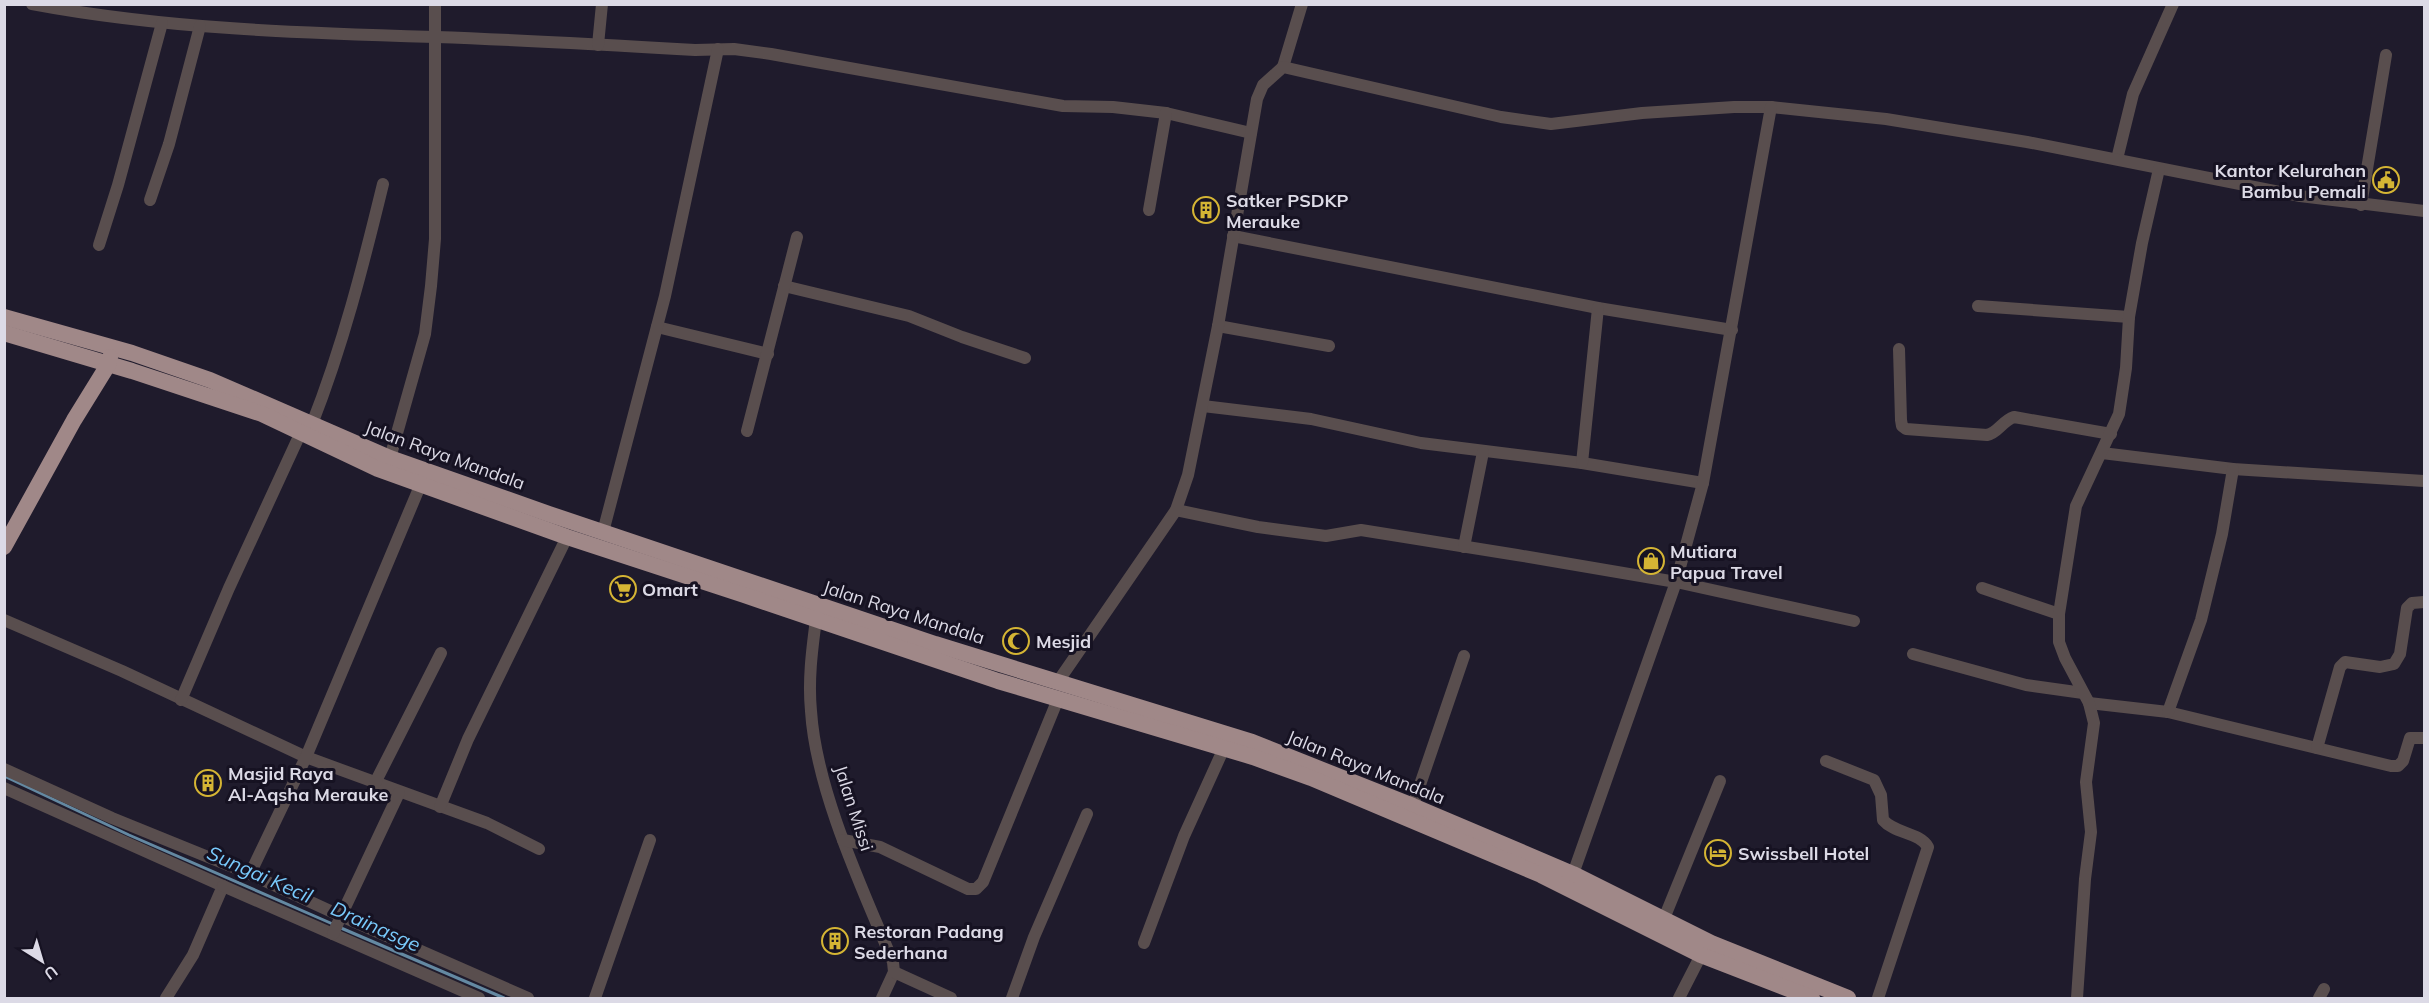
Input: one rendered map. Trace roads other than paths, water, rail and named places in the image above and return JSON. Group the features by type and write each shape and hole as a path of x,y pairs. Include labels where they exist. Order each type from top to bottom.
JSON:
{"highway":[{"name":"Jalan Raya Mandala","path":"4,317 113,348 210,380 306,428 378,469 420,486 546,521 603,532 1411,812 1573,874 1711,943 1848,999"},
{"name":"Jalan Raya Mandala","path":"4,333 132,371 306,428 390,458 546,521 567,537 998,681 1057,691 1252,742 1411,812 1701,955 1812,999"},
{"path":"4,547 74,420 108,365 113,348"}],"street":[{"path":"32,4 162,23 200,26 355,35 695,50 718,49 771,54 1063,106 1113,107 1166,113 1251,133"},
{"path":"390,458 425,334 431,286 435,239 435,4"},
{"path":"598,45 602,4"},
{"path":"843,840 880,848 968,889 976,890 983,882 1057,691 1176,510 1188,476 1203,406 1260,91 1272,75 1283,67 1302,4"},
{"path":"2117,159 2133,94 2173,4"},
{"path":"99,245 162,23"},
{"path":"150,200 169,144 200,26"},
{"path":"603,532 657,327 718,49"},
{"path":"2361,205 2386,55"},
{"path":"1283,67 1421,100 1501,117 1551,124 1652,112 1734,107 1771,108 1886,119 2017,140 2289,194 2361,205 2424,211"},
{"path":"1573,874 1676,582 1703,483 1771,108"},
{"path":"1149,210 1166,113"},
{"path":"2077,999 2085,879 2091,832 2086,782 2094,723 2086,698 2059,642 2059,614 2076,506 2119,414 2123,394 2129,317 2159,169"},
{"path":"181,700 229,588 334,367 352,310 383,184"},
{"path":"1233,236 1598,308 1732,330"},
{"path":"747,431 797,237"},
{"path":"784,286 909,316 1025,358"},
{"path":"1978,306 2129,317"},
{"path":"1582,463 1598,308"},
{"path":"1218,326 1329,346"},
{"path":"657,327 768,354"},
{"path":"1899,349 1900,420 1906,429 1987,435 1995,432 2002,423 2014,417 2111,434"},
{"path":"1203,406 1311,419 1421,443 1582,463 1703,483"},
{"path":"1464,547 1483,452"},
{"path":"2102,453 2233,469 2424,481"},
{"path":"2168,712 2201,620 2222,534 2233,469"},
{"path":"250,874 306,757 420,486"},
{"path":"1176,510 1258,527 1326,536 1361,530 1676,582 1854,621"},
{"path":"440,807 468,739 567,537"},
{"path":"1982,588 2059,614"},
{"path":"2317,748 2340,667 2345,662 2380,667 2394,663 2400,654 2407,608 2412,603 2424,602"},
{"path":"4,620 122,671 306,757 399,793 487,823 539,849"},
{"name":"Jalan Missi","path":"816,620 810,692 812,726 843,840 876,918 893,962 894,972"},
{"path":"375,783 441,653"},
{"path":"1913,654 2026,685 2168,712 2395,767 2403,761 2410,738 2424,738"},
{"path":"1411,812 1464,656"},
{"path":"1144,943 1184,836 1224,748"},
{"path":"1826,761 1874,780 1881,795 1883,820 1894,829 1922,840 1928,847 1878,999"},
{"path":"4,769 112,818 250,874 337,925 479,999"},
{"path":"1663,921 1720,781"},
{"path":"4,788 223,886 337,925 528,999"},
{"path":"337,925 399,793"},
{"path":"1012,999 1034,937 1087,814"},
{"path":"595,999 650,840"},
{"path":"166,999 193,955 223,886"},
{"path":"1679,999 1701,955"},
{"path":"882,999 894,972 951,999"}],"waterway":[{"name":"Sungai Kecil","path":"4,776 129,835 335,925"},
{"name":"Sungai Kecil","path":"341,928 504,998"}],"place":[{"name":"Kantor Kelurahan Bambu Pemali","path":"2386,180"},
{"name":"Satker PSDKP Merauke","path":"1206,210"},
{"name":"Mutiara Papua Travel","path":"1651,561"},
{"name":"Omart","path":"623,589"},
{"name":"Mesjid","path":"1016,641"},
{"name":"Masjid Raya Al-Aqsha Merauke","path":"208,783"},
{"name":"Swissbell Hotel","path":"1718,853"},
{"name":"Restoran Padang Sederhana","path":"835,941"}],"water label":[{"name":"Drainasge","path":"376,926"}]}
